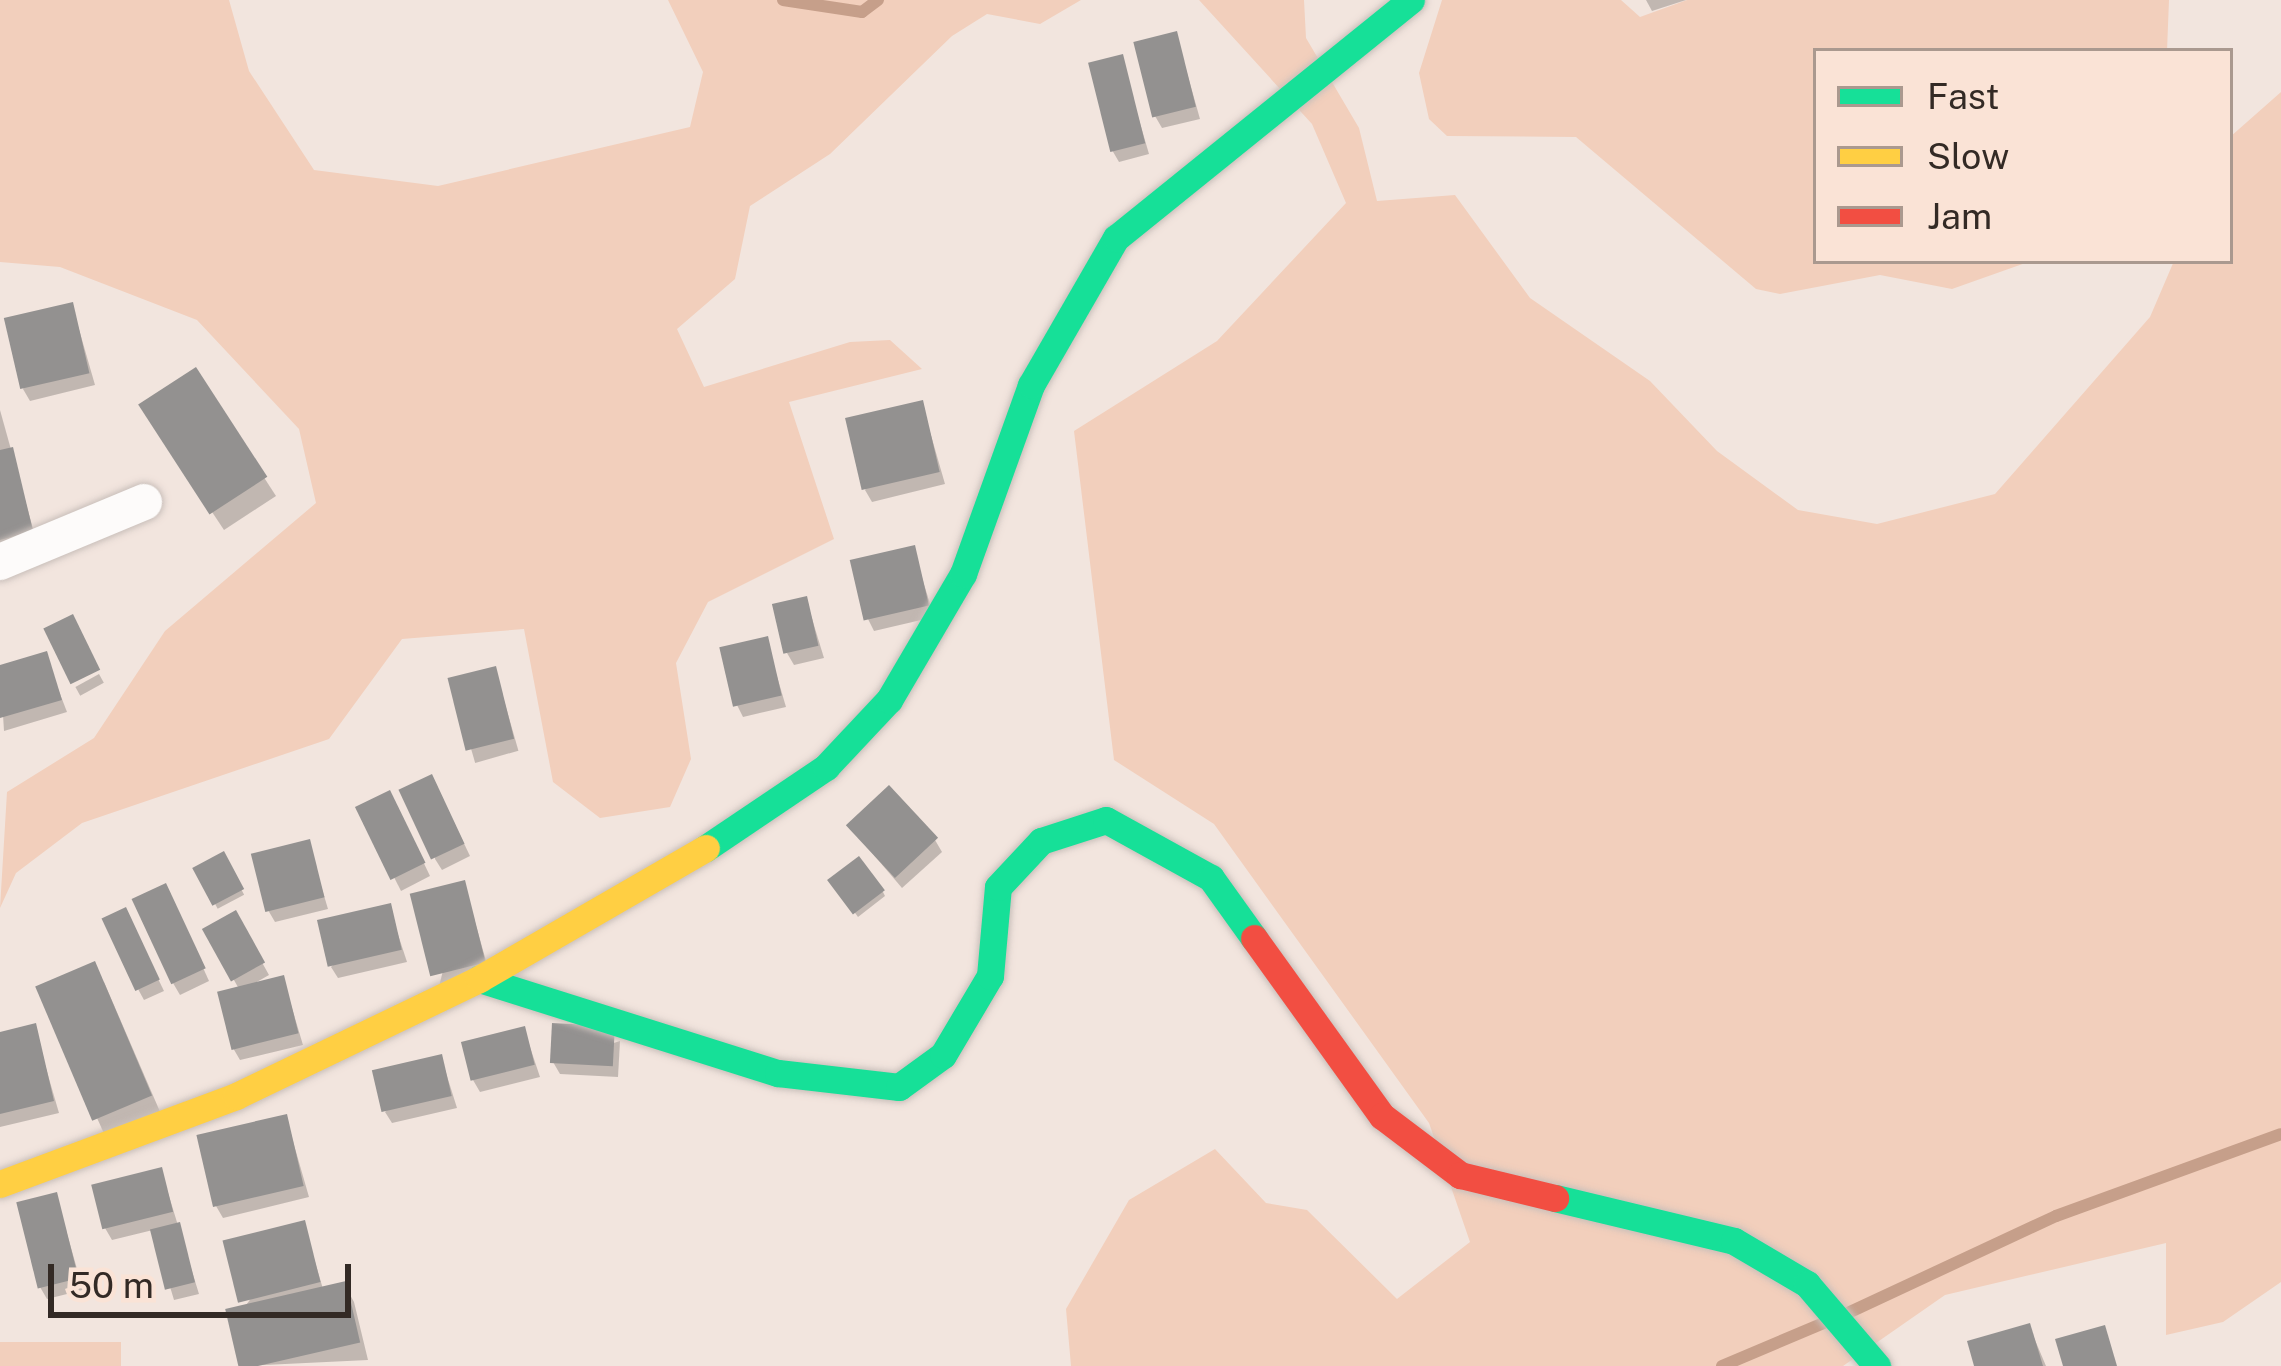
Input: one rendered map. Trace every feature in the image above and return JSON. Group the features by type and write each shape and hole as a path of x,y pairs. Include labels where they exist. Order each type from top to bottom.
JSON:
{"street":[{"path":"0,1184 236,1096 479,979 644,890 826,767 889,700 963,574 1031,385 1115,238 1411,0"},
{"path":"0,562 144,502"},
{"path":"479,979 778,1073 899,1087 943,1054 990,976 998,887 1041,841 1106,820 1211,878 1382,1116 1460,1175 1734,1241 1807,1284 1873,1359"}],"shaded area":[{"path":"0,0 229,0 249,71 314,170 438,186 690,127 703,72 668,0 1081,0 1040,24 987,14 952,36 830,154 750,206 735,279 677,329 704,387 850,342 890,340 922,369 789,402 834,539 708,602 676,663 691,759 670,807 600,818 553,782 524,629 402,639 329,739 82,823 16,873 0,908 7,792 94,738 165,631 316,503 299,429 197,320 60,267 0,262"},
{"path":"1199,0 1304,0 1306,38 1359,128 1377,201 1455,195 1530,298 1650,381 1717,451 1798,510 1877,524 1995,494 2150,317 2173,264 2233,264 2233,134 2281,92 2281,1282 2223,1322 2166,1335 2166,1243 1945,1295 1843,1366 1071,1366 1066,1309 1129,1200 1215,1149 1266,1203 1307,1210 1397,1299 1470,1242 1429,1123 1214,824 1114,760 1074,431 1217,341 1346,203 1312,124"},
{"path":"1442,0 1621,0 1640,17 1687,0 2169,0 2167,48 1813,48 1813,264 2023,264 1952,289 1880,275 1780,294 1756,289 1576,137 1447,136 1429,119 1419,73"},
{"path":"0,1342 121,1342 121,1366 0,1366"}],"building":[{"path":"1177,31 1196,107 1152,118 1133,42"},
{"path":"1123,54 1145,143 1110,152 1088,63"},
{"path":"73,302 89,373 20,389 4,318"},
{"path":"196,367 267,477 209,514 138,405"},
{"path":"923,400 940,472 862,490 845,418"},
{"path":"13,447 33,531 0,540 0,450"},
{"path":"915,545 929,605 864,620 850,560"},
{"path":"807,596 818,646 783,654 772,604"},
{"path":"73,614 100,670 71,684 43,628"},
{"path":"768,636 782,695 733,707 719,647"},
{"path":"47,651 62,700 0,718 0,665"},
{"path":"496,666 514,739 466,751 447,678"},
{"path":"432,774 465,844 431,859 398,790"},
{"path":"889,785 938,838 895,878 846,825"},
{"path":"390,790 426,863 390,880 355,807"},
{"path":"310,839 325,897 265,912 251,854"},
{"path":"224,851 244,889 212,906 192,868"},
{"path":"859,856 885,890 853,914 827,880"},
{"path":"465,880 486,962 430,976 410,894"},
{"path":"166,883 206,968 171,984 132,899"},
{"path":"391,903 402,950 328,967 317,920"},
{"path":"126,907 160,980 135,991 102,918"},
{"path":"236,910 265,962 231,981 202,929"},
{"path":"95,961 152,1095 92,1121 35,986"},
{"path":"284,975 299,1033 232,1050 217,992"},
{"path":"36,1023 54,1101 0,1114 0,1032"},
{"path":"552,1023 615,1026 613,1066 550,1063"},
{"path":"525,1026 535,1065 471,1081 461,1042"},
{"path":"442,1054 452,1096 382,1112 372,1070"},
{"path":"287,1114 304,1186 213,1207 196,1135"},
{"path":"162,1167 173,1212 102,1229 91,1185"},
{"path":"57,1192 79,1278 38,1289 16,1202"},
{"path":"305,1220 320,1282 238,1303 223,1241"},
{"path":"180,1222 195,1282 165,1290 150,1229"},
{"path":"346,1281 360,1342 258,1366 238,1366 225,1309"},
{"path":"2030,1323 2043,1366 1974,1366 1967,1341"},
{"path":"2105,1325 2117,1366 2063,1366 2055,1339"}],"waterway":[{"path":"783,0 862,12 878,0"},
{"path":"1850,1312 2056,1216 2281,1134"},
{"path":"1722,1366 1826,1322"}],"traffic: fast":[{"path":"706,848 826,767 889,700 963,574 1031,385 1116,238 1411,0"},
{"path":"479,979 778,1073 899,1087 943,1055 990,976 998,887 1041,841 1106,820 1211,878 1254,938"},
{"path":"1555,1198 1734,1241 1807,1284 1877,1366"}],"traffic: slow":[{"path":"0,1184 236,1096 479,979 706,848"}],"traffic: jam":[{"path":"1254,938 1382,1116 1460,1175 1555,1198"}]}
